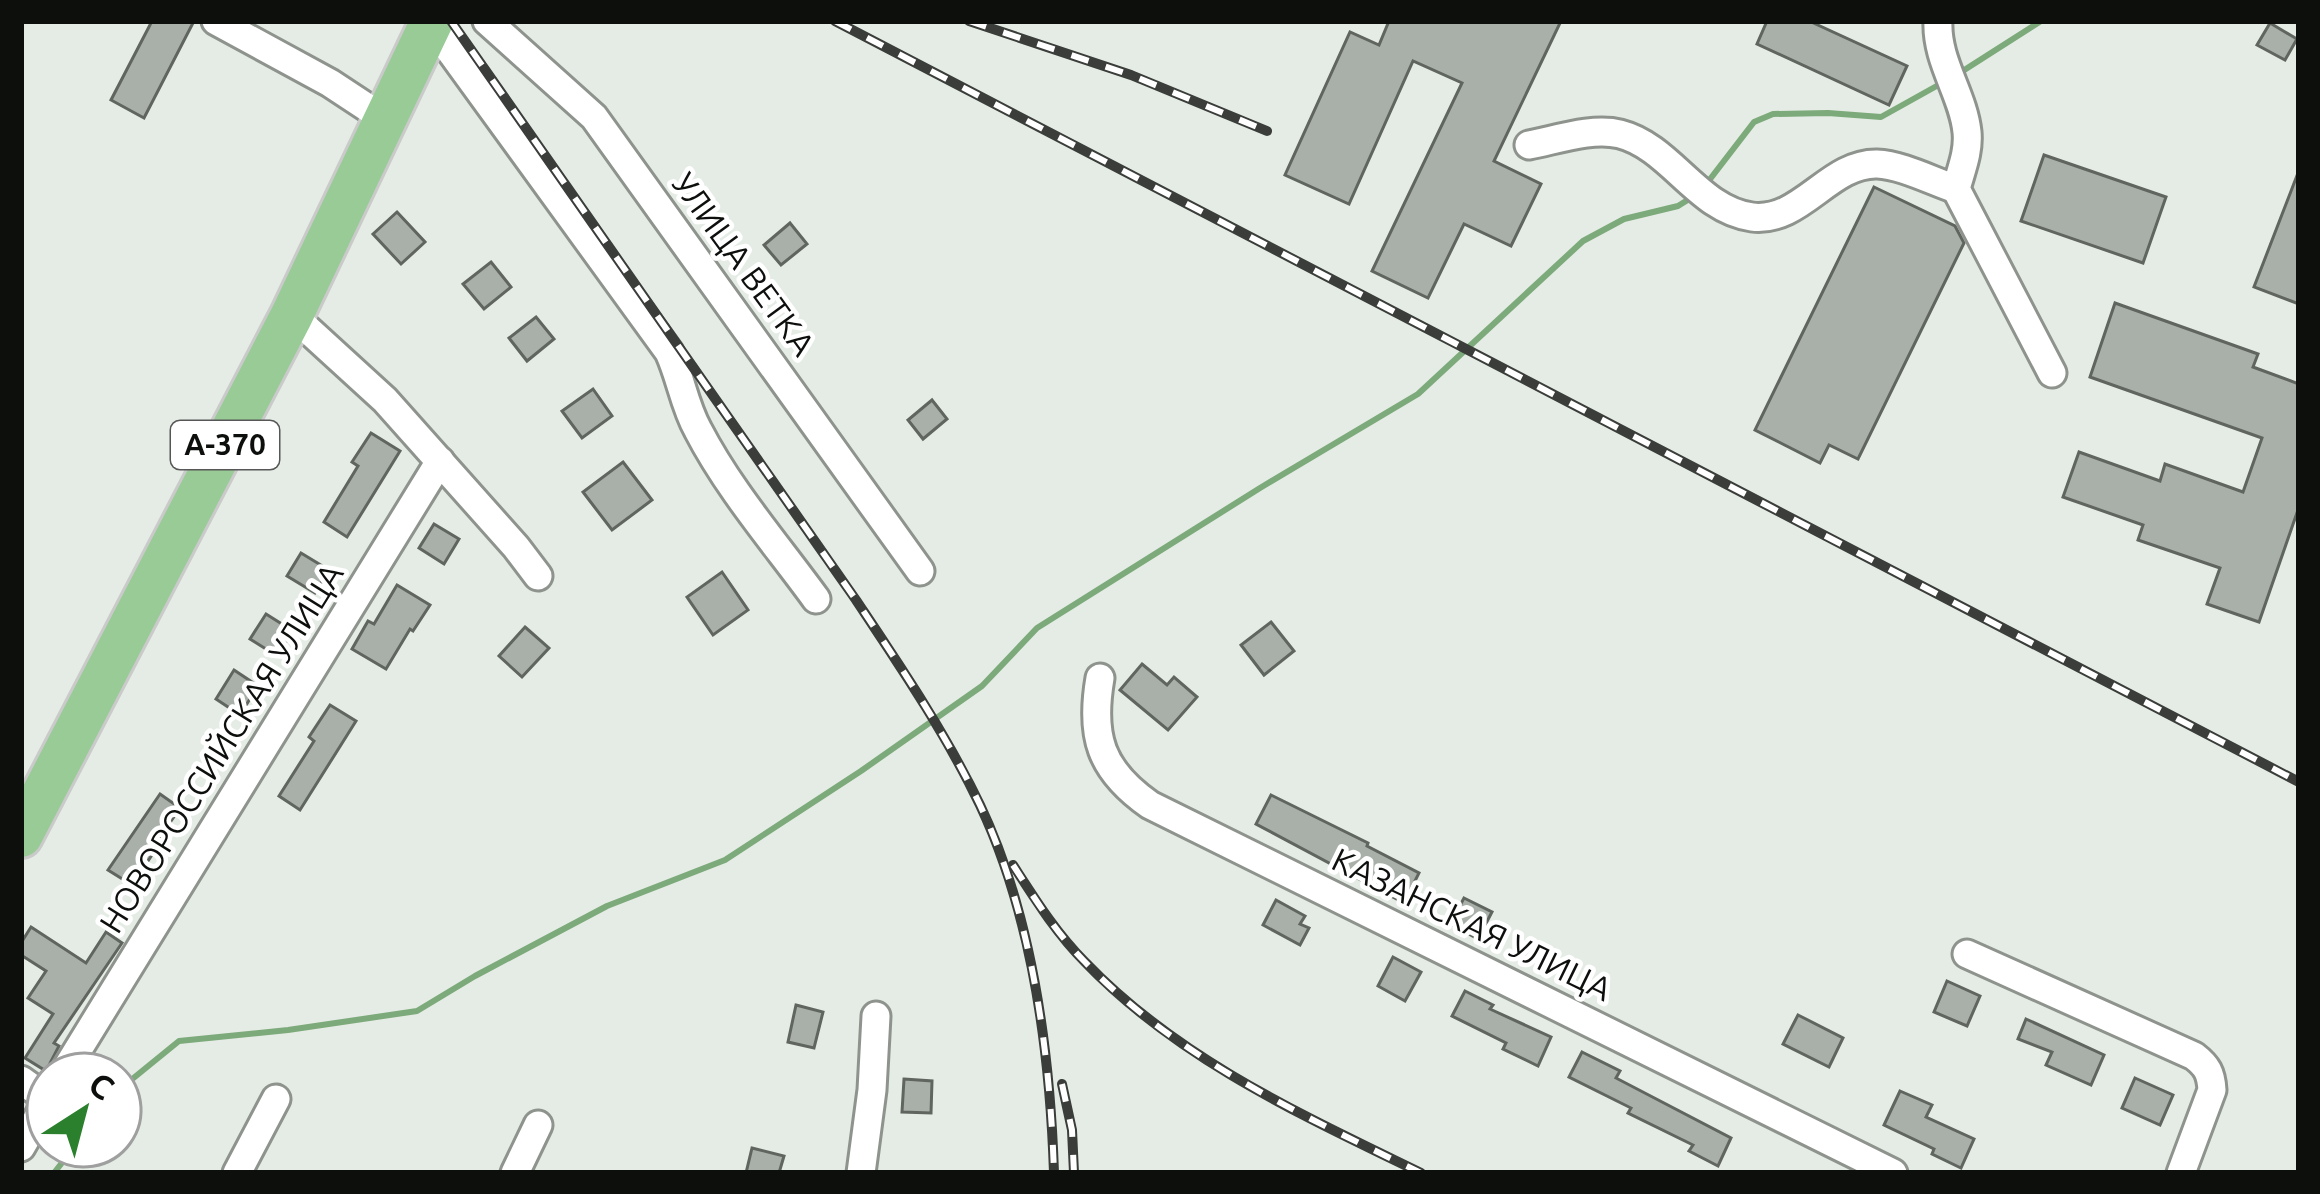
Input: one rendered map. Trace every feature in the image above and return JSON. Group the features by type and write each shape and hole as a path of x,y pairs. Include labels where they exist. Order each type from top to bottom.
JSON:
{"highway":[{"name":"А-370","path":"21,781 374,112 426,30"},
{"name":"А-370","path":"21,836 292,315 426,30"}],"street":[{"path":"216,21 331,83 374,112"},
{"name":"УЛИЦА ВЕТКА","path":"487,21 595,117 920,571"},
{"path":"1938,21 1940,51 1967,131 1956,189 2052,373"},
{"path":"426,30 669,352 698,432 816,599"},
{"path":"1528,145 1600,132 1619,134 1651,150 1712,199 1750,217 1780,214 1850,170 1874,164 1956,189"},
{"path":"292,315 385,400 538,576"},
{"name":"НОВОРОССИЙСКАЯ УЛИЦА","path":"78,1050 440,460"},
{"name":"КАЗАНСКАЯ УЛИЦА","path":"1100,678 1094,713 1102,747 1131,792 1150,805 1893,1173"},
{"path":"1966,954 2098,1011 2206,1065 2212,1090 2181,1173"},
{"path":"860,1173 876,1016"},
{"path":"238,1173 276,1099"},
{"path":"514,1173 538,1125"}],"building":[{"path":"152,21 194,21 144,118 111,100"},
{"path":"1389,21 1561,21 1494,161 1541,184 1511,246 1464,224 1428,298 1372,271 1462,83 1413,61 1349,204 1285,175 1350,32 1379,45"},
{"path":"1767,21 1809,21 1907,66 1889,105 1757,44"},
{"path":"2270,23 2297,39 2285,60 2257,45"},
{"path":"2044,155 2166,197 2143,263 2021,221"},
{"path":"2299,174 2299,304 2254,287"},
{"path":"1874,187 1955,226 1964,243 1858,459 1829,445 1820,463 1755,430"},
{"path":"397,212 425,242 401,264 373,234"},
{"path":"790,223 807,244 781,265 764,245"},
{"path":"491,262 511,287 484,309 463,284"},
{"path":"2115,303 2258,354 2253,367 2299,384 2299,507 2259,622 2207,604 2220,568 2138,540 2143,525 2063,497 2079,452 2160,481 2165,464 2243,492 2262,438 2090,377"},
{"path":"536,317 554,339 527,361 509,338"},
{"path":"593,389 612,416 582,438 562,411"},
{"path":"932,400 947,419 923,439 908,420"},
{"path":"371,433 400,451 347,537 324,522 358,466 352,462"},
{"path":"623,462 652,500 612,530 583,492"},
{"path":"434,524 459,539 444,564 419,548"},
{"path":"301,553 329,570 315,593 287,576"},
{"path":"722,572 748,610 713,635 687,597"},
{"path":"397,585 430,605 386,669 352,649 368,621 374,624"},
{"path":"266,614 293,631 277,656 250,639"},
{"path":"1271,622 1294,651 1264,675 1241,645"},
{"path":"525,627 549,648 522,677 499,656"},
{"path":"1142,664 1167,685 1174,677 1197,697 1168,730 1120,690"},
{"path":"234,670 258,686 240,715 216,699"},
{"path":"330,705 356,721 300,810 279,796 314,741 309,737"},
{"path":"160,794 180,808 132,885 108,870"},
{"path":"1271,795 1419,873 1404,903 1256,824"},
{"path":"1464,898 1492,912 1478,939 1450,924"},
{"path":"1276,900 1305,916 1300,924 1309,928 1300,945 1263,925"},
{"path":"31,927 86,963 106,932 122,943 54,1043 57,1050 30,1050 53,1014 28,998 46,971 21,955 21,943"},
{"path":"1393,957 1421,972 1405,1001 1378,986"},
{"path":"1947,981 1980,996 1967,1026 1934,1012"},
{"path":"1465,991 1493,1005 1490,1009 1551,1037 1538,1066 1503,1049 1506,1043 1452,1016"},
{"path":"796,1005 823,1012 814,1048 788,1042"},
{"path":"1798,1015 1843,1038 1829,1067 1783,1044"},
{"path":"2026,1019 2104,1055 2091,1085 2046,1065 2052,1052 2018,1039"},
{"path":"1582,1052 1620,1071 1616,1078 1731,1138 1718,1166 1689,1151 1693,1145 1569,1077"},
{"path":"2135,1078 2173,1095 2160,1125 2122,1108"},
{"path":"904,1079 932,1081 931,1113 902,1112"},
{"path":"1900,1091 1932,1105 1926,1117 1974,1139 1961,1168 1884,1125"},
{"path":"752,1148 784,1156 779,1173 746,1173"}],"waterway":[{"path":"1958,74 2041,21"},
{"path":"1704,187 1754,122 1773,114 1881,117 1942,83"},
{"path":"144,1069 179,1041 417,1011 607,906 725,860 982,686 1037,628 1418,394 1583,241 1624,219 1678,206 1694,196"}],"railway":[{"path":"451,21 856,600 966,778 998,847 1025,938 1043,1032 1054,1173"},
{"path":"835,21 2299,782"},
{"path":"969,21 1131,75 1267,131"},
{"path":"1013,865 1074,951 1160,1028 1243,1082 1421,1173"},
{"path":"1062,1084 1072,1130 1074,1173"}]}
